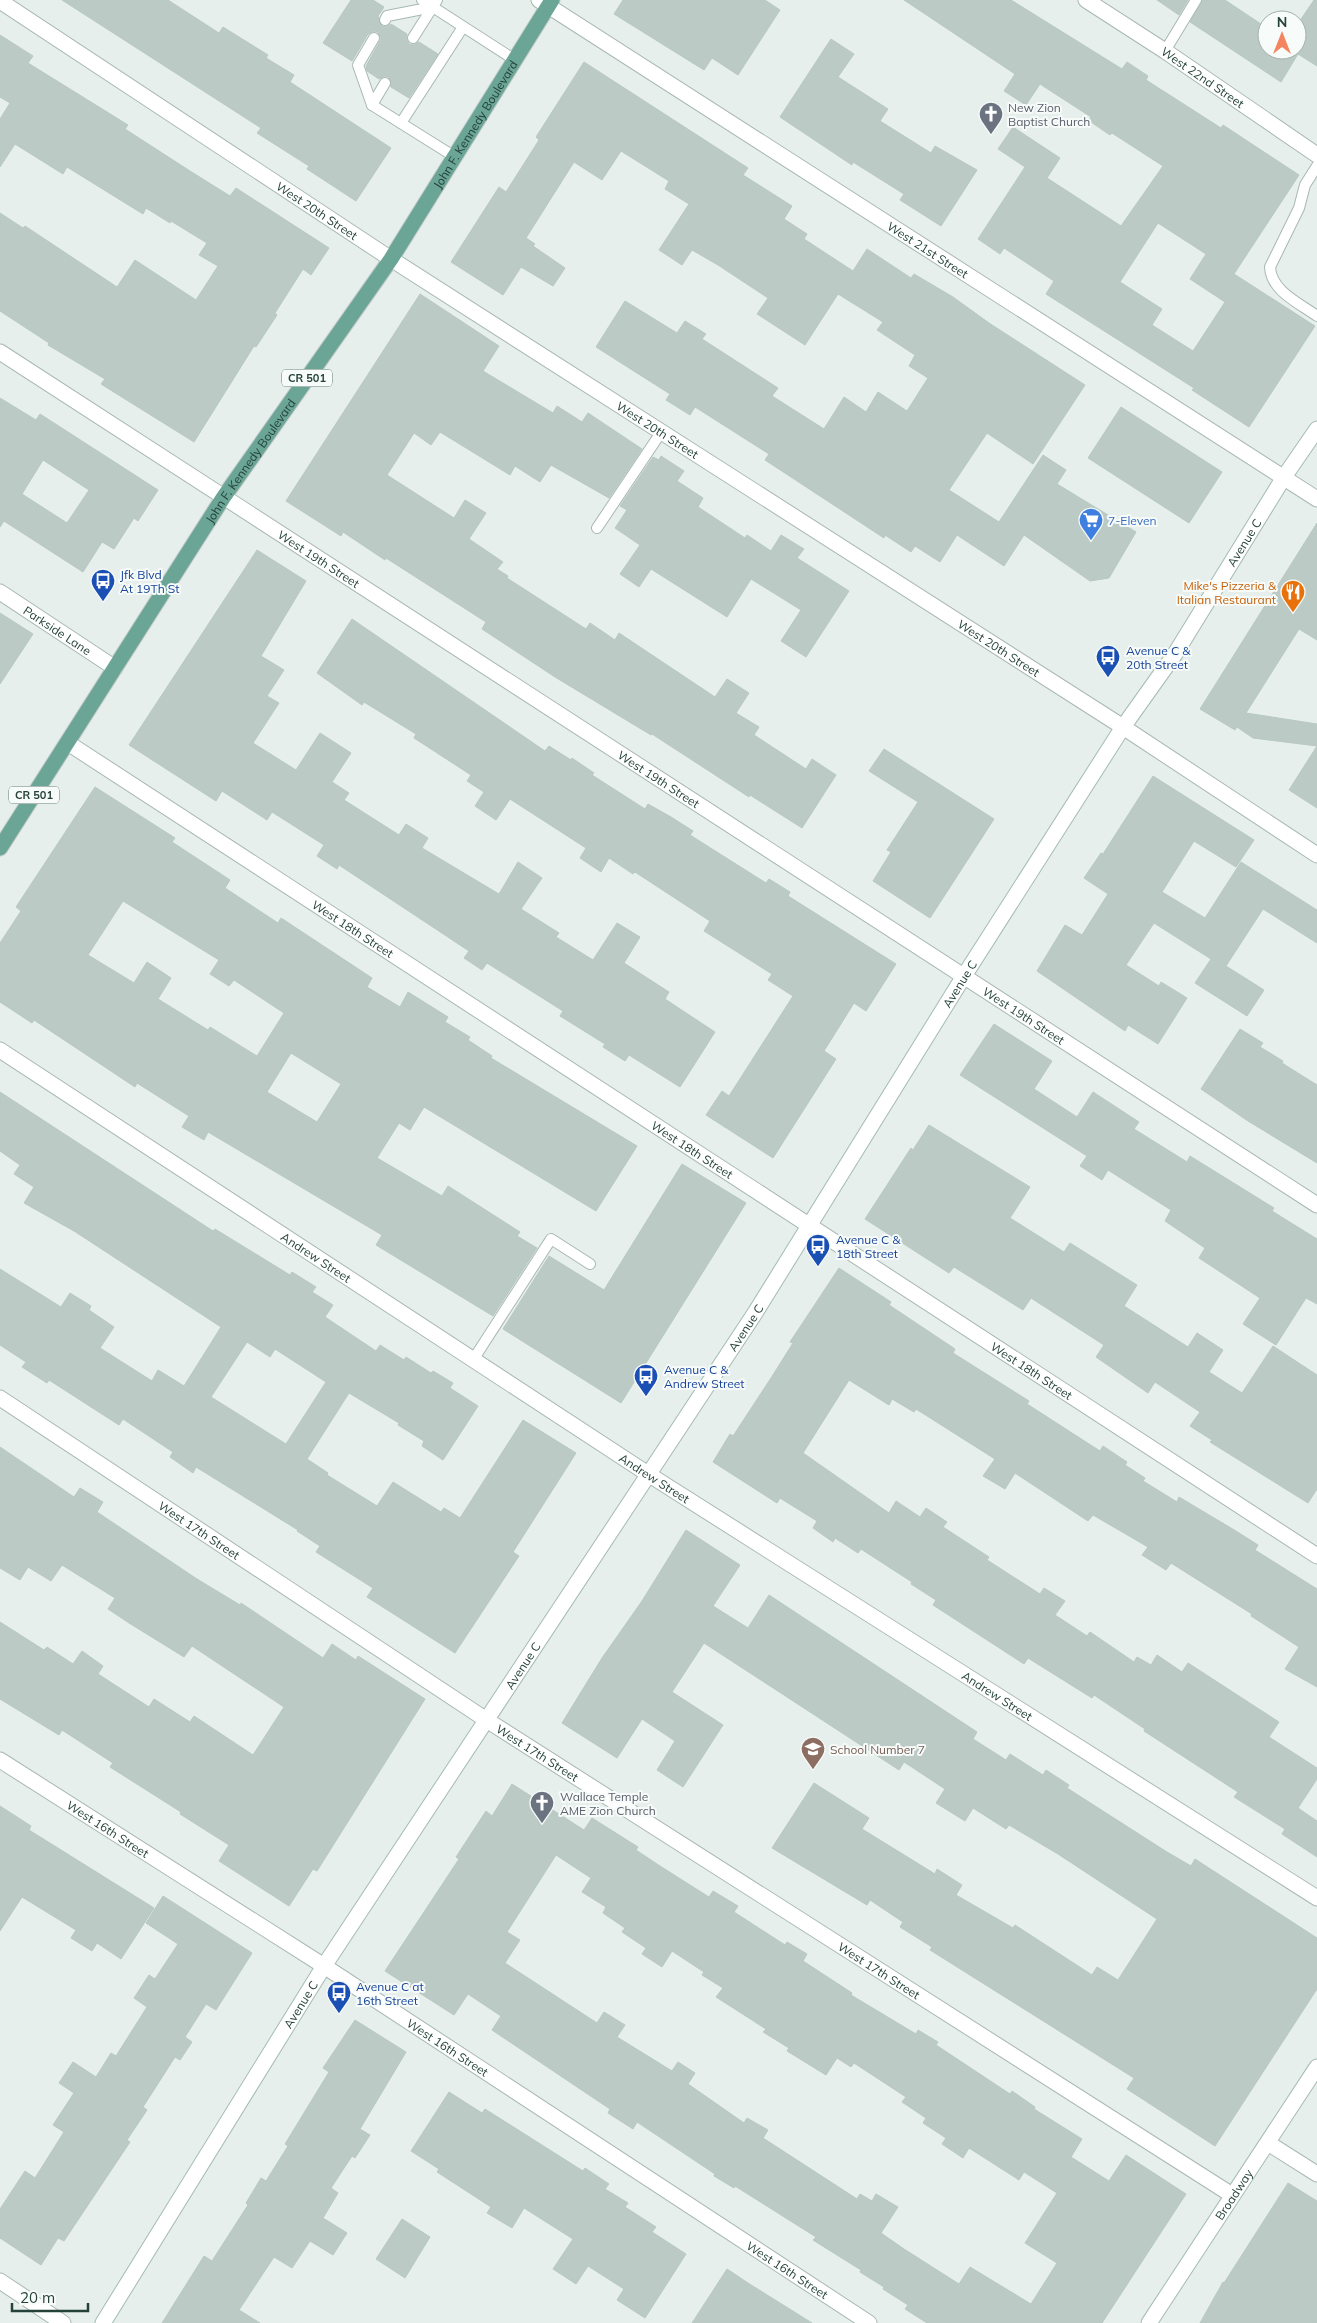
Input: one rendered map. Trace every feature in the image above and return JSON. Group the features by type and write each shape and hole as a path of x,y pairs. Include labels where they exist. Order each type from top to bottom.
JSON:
{"main road":[{"name":"John F. Kennedy Boulevard","path":"0,848 223,498 391,259 515,60 546,2"}],"street":[{"name":"West 22nd Street","path":"1086,0 1165,51 1317,155"},
{"name":"West 20th Street","path":"0,1 391,259 1123,727 1317,855"},
{"name":"West 21st Street","path":"546,2 1317,499"},
{"name":"West 19th Street","path":"0,352 1317,1205"},
{"name":"Avenue C","path":"103,2323 324,1966 810,1227 964,976 1123,727 1175,654 1284,477 1317,429"},
{"name":"Parkside Lane","path":"0,592 115,668"},
{"name":"West 18th Street","path":"68,743 1317,1556"},
{"name":"Andrew Street","path":"0,1050 648,1474 1317,1898"},
{"name":"West 17th Street","path":"0,1398 485,1719 1232,2195"},
{"name":"West 16th Street","path":"0,1760 324,1966 869,2323"},
{"name":"Broadway","path":"1149,2323 1317,2067"},
{"path":"1268,2143 1317,2174"},
{"path":"0,2281 63,2323"}],"lane":[{"path":"422,0 435,4 463,28 515,60"},
{"path":"1165,51 1196,0"},
{"path":"385,20 387,16 435,4"},
{"path":"413,38 435,4"},
{"path":"401,123 463,28"},
{"path":"374,38 358,65 372,105 454,157"},
{"path":"372,105 385,83"},
{"path":"1317,166 1305,185 1299,208 1270,267 1270,276 1280,290 1317,316"},
{"path":"597,528 662,431"},
{"path":"473,1360 551,1239 590,1264"}],"building":[{"path":"62,0 168,0 219,33 223,27 268,55 266,58 294,75 290,82 391,148 356,201 307,169 309,166 257,133 261,128"},
{"path":"351,0 373,0 384,7 378,16 382,26 386,27 391,24 407,34 406,38 409,44 413,45 419,42 438,54 409,98 391,87 389,77 385,76 379,79 367,71 366,66 381,39 378,32 374,31 368,34 352,61 323,43"},
{"path":"623,0 765,0 780,10 738,75 712,58 704,70 614,14"},
{"path":"904,0 1011,0 1122,69 1127,62 1148,76 1146,80 1221,128 1223,125 1299,175 1234,274 1315,326 1249,427 1192,390 1194,388 1046,294 1054,281 1004,248 1000,254 978,239 1025,167 998,149 1013,127 1060,158 1047,178 1121,226 1163,166 1112,133 1110,135 1088,120 1091,117 1040,84 1026,105 1004,91 1015,74","holes":["1158,223 1206,254 1190,279 1225,302 1193,351 1152,325 1162,309 1120,282"]},
{"path":"1157,0 1188,0 1179,15"},
{"path":"1203,0 1225,0 1257,21 1257,60 1294,60 1281,82 1190,22"},
{"path":"1314,0 1317,0 1317,66 1307,60 1307,10"},
{"path":"0,35 33,56 28,63 128,125 125,129 230,196 236,188 329,248 311,275 303,269 275,313 277,315 256,347 254,346 194,442 101,384 105,379 48,345 49,343 0,311 0,213 23,228 25,226 117,287 135,260 196,300 218,266 199,255 207,243 146,208 143,214 67,167 63,174 15,144 0,167 0,119 10,103 0,97"},
{"path":"831,39 854,54 838,77 888,109 880,121 931,153 935,146 977,170 941,226 900,200 904,194 853,162 852,165 780,117"},
{"path":"584,62 748,168 743,175 792,206 784,219 807,234 804,239 853,271 867,249 911,278 914,274 953,297 989,323 1085,385 1033,464 987,433 949,490 999,522 1043,455 1066,470 1057,484 1136,532 1109,578 1090,581 1024,535 1004,566 957,535 940,562 915,546 911,552 885,535 884,538 765,460 769,454 695,407 690,415 666,400 670,394 596,347 625,301 677,333 685,321 706,334 702,339 778,388 772,396 824,429 844,397 866,412 878,392 907,411 928,378 909,366 915,355 877,330 883,322 838,294 805,345 757,314 768,298 718,265 692,250 682,265 659,250 689,204 665,189 669,181 621,151 602,180 574,162 526,238 535,244 533,246 565,268 553,286 521,267 503,295 451,262 499,187 506,192 539,140 536,137"},
{"path":"420,294 499,346 483,371 553,413 557,406 582,422 588,413 642,449 609,498 551,465 540,482 515,466 510,475 440,432 431,445 414,433 387,475 454,518 465,500 486,513 469,539 503,562 497,569 508,576 507,578 586,629 590,623 615,640 619,633 715,697 727,679 749,693 736,713 759,727 754,735 806,769 812,759 836,775 802,828 750,795 749,797 652,734 555,677 482,629 486,622 386,558 385,560 343,532 341,536 286,501"},
{"path":"0,398 36,420 40,414 158,490 138,521 134,518 114,549 102,542 83,572 4,521 0,527","holes":["43,460 89,490 67,523 22,494"]},
{"path":"1121,407 1222,472 1189,523 1088,458"},
{"path":"661,456 684,471 677,481 703,498 698,507 745,538 747,535 771,551 781,535 804,549 797,558 849,591 806,657 781,641 801,610 751,579 727,617 651,569 639,587 620,574 640,545 615,528 627,510 620,506 653,457 659,460"},
{"path":"1317,523 1317,640 1299,629 1246,713 1317,724 1317,746 1253,738 1237,727 1235,730 1200,709"},
{"path":"257,550 306,581 261,656 284,670 267,696 279,703 253,743 296,770 320,733 351,753 332,782 349,793 344,800 399,835 406,824 428,838 422,848 499,894 518,862 542,878 521,909 559,933 556,937 593,960 617,923 640,937 624,963 669,992 665,999 715,1032 680,1087 629,1055 625,1061 603,1047 605,1044 560,1016 563,1011 487,963 482,970 464,958 469,951 339,865 337,869 317,856 324,845 272,812 267,820 222,791 216,801 129,745"},
{"path":"0,613 33,634 0,684"},
{"path":"352,619 545,751 549,746 571,760 572,758 594,773 592,775 645,809 648,804 671,817 693,831 690,835 766,883 769,879 790,892 788,896 896,964 866,1011 854,1003 824,1051 836,1059 773,1158 706,1115 722,1091 729,1096 793,996 768,980 772,974 704,931 710,921 635,872 633,874 609,858 601,872 580,858 586,848 510,799 496,820 475,806 484,792 467,781 471,775 414,738 416,734 364,702 362,705 317,673"},
{"path":"1317,746 1317,808 1289,790"},
{"path":"884,749 994,819 930,918 873,881 891,852 887,850 918,802 869,771"},
{"path":"1153,776 1254,840 1236,867 1194,841 1162,892 1205,918 1241,862 1317,910 1317,943 1263,909 1226,966 1264,990 1247,1016 1195,983 1211,959 1154,923 1126,965 1159,986 1161,982 1187,998 1158,1044 1128,1025 1125,1031 1037,971 1065,925 1082,935 1108,894 1084,878 1101,853 1103,854"},
{"path":"95,787 175,838 172,842 230,880 225,888 278,923 281,918 372,978 367,987 400,1007 408,992 448,1017 445,1022 470,1037 468,1040 492,1056 491,1058 637,1146 596,1211 424,1107 410,1130 399,1123 377,1158 442,1196 448,1186 520,1232 517,1236 537,1248 493,1316 376,1245 382,1235 208,1132 204,1140 182,1127 189,1116 137,1083 135,1087 34,1020 32,1023 0,1002 0,943 21,911 16,907","holes":["123,901 219,960 210,974 229,986 234,980 284,1013 257,1056 210,1027 208,1030 158,999 171,978 147,962 134,983 88,955","291,1053 341,1084 317,1122 267,1092"]},
{"path":"994,1024 1052,1061 1034,1089 1077,1117 1093,1092 1139,1122 1134,1129 1187,1162 1190,1156 1274,1208 1272,1211 1317,1239 1317,1304 1306,1298 1276,1345 1243,1324 1260,1298 1199,1258 1205,1248 1165,1221 1171,1210 1108,1170 1102,1180 1080,1166 1087,1156 960,1075"},
{"path":"1240,1029 1263,1043 1260,1047 1283,1061 1282,1063 1317,1085 1317,1163 1248,1121 1201,1089"},
{"path":"0,1092 213,1231 215,1229 290,1275 292,1272 316,1287 312,1292 333,1305 325,1317 376,1351 380,1345 404,1360 406,1357 431,1373 433,1371 453,1383 450,1388 478,1406 443,1460 422,1446 424,1441 398,1425 399,1423 349,1393 307,1459 328,1473 327,1475 377,1506 393,1482 441,1512 444,1508 460,1518 523,1420 576,1453 513,1552 519,1556 455,1653 367,1597 373,1588 316,1552 320,1546 298,1530 196,1467 193,1473 170,1457 173,1452 123,1419 119,1425 49,1380 47,1383 22,1367 26,1362 0,1345 0,1269 61,1307 70,1293 91,1306 89,1310 114,1327 100,1348 152,1381 158,1370 184,1386 221,1327 74,1231 24,1203 34,1187 14,1174 20,1165 0,1151","holes":["247,1342 270,1357 275,1349 326,1382 286,1444 211,1397"]},
{"path":"929,1125 1030,1187 1010,1218 1064,1252 1070,1243 1137,1285 1124,1306 1188,1347 1197,1333 1223,1350 1209,1372 1242,1393 1273,1346 1317,1375 1317,1489 1308,1503 1210,1442 1212,1440 1190,1426 1200,1412 1155,1382 1148,1393 1096,1357 1104,1345 1031,1298 1023,1310 954,1267 949,1273 865,1219 911,1148 913,1150"},
{"path":"682,1164 746,1203 621,1403 503,1329 549,1256 604,1290"},
{"path":"839,1268 891,1302 889,1305 955,1349 953,1353 1029,1401 1027,1404 1100,1451 1103,1446 1127,1462 1125,1465 1145,1478 1143,1481 1177,1502 1179,1497 1236,1531 1258,1545 1255,1550 1317,1589 1317,1687 1285,1669 1299,1647 1251,1616 1252,1614 1171,1563 1166,1570 1142,1555 1148,1547 1093,1515 1088,1521 1015,1473 1005,1489 983,1476 995,1459 916,1409 914,1412 892,1399 889,1405 849,1380 803,1453 889,1513 896,1501 920,1517 926,1508 947,1522 943,1527 989,1557 987,1560 1040,1594 1044,1588 1065,1601 1055,1615 1087,1636 1090,1632 1134,1662 1137,1657 1151,1665 1157,1655 1182,1672 1188,1663 1279,1722 1269,1737 1317,1768 1317,1779 1298,1808 1317,1821 1317,1857 1282,1834 1285,1829 1234,1797 1238,1792 1144,1731 1145,1729 1094,1695 1092,1698 1028,1658 1024,1664 933,1605 936,1600 911,1584 912,1582 861,1549 858,1553 835,1538 833,1542 813,1528 817,1521 780,1498 777,1503 713,1462 730,1434 733,1436 771,1378 793,1343 790,1342"},
{"path":"0,1447 74,1497 80,1488 103,1502 97,1512 197,1579 240,1605 241,1603 323,1658 332,1644 356,1660 358,1656 425,1699 317,1871 313,1869 289,1906 219,1861 229,1845 110,1767 113,1763 62,1730 59,1735 0,1699 0,1622 44,1650 47,1647 73,1664 82,1651 103,1666 98,1674 149,1707 154,1699 190,1722 194,1716 253,1755 284,1707 192,1646 184,1657 129,1623 108,1609 115,1598 62,1565 51,1581 28,1567 20,1580 0,1568"},
{"path":"686,1530 740,1565 713,1606 748,1628 769,1595 977,1732 973,1739 1006,1760 1010,1754 1043,1775 1046,1770 1069,1785 1067,1788 1167,1852 1191,1866 1195,1859 1317,1938 1317,1989 1215,2146 1127,2089 1134,2078 930,1950 932,1947 900,1927 903,1922 870,1900 867,1905 772,1848 814,1783 869,1818 862,1829 935,1874 937,1869 962,1885 956,1895 1013,1928 1015,1925 1092,1975 1097,1967 1118,1980 1157,1919 1058,1854 1009,1825 1006,1829 973,1808 965,1821 936,1803 945,1789 904,1762 899,1770 704,1643 672,1692 723,1725 683,1787 657,1770 675,1741 642,1719 617,1758 562,1723"},
{"path":"512,1784 584,1830 592,1818 638,1847 636,1850 709,1897 713,1891 738,1906 734,1912 785,1945 787,1942 807,1954 803,1961 852,1993 851,1995 916,2034 918,2030 938,2042 936,2045 1010,2094 1012,2091 1035,2107 1034,2109 1082,2139 1071,2157 1109,2181 1126,2155 1186,2194 1102,2323 927,2323 905,2309 908,2305 860,2272 861,2270 813,2240 816,2237 735,2186 734,2188 714,2176 715,2174 637,2122 633,2129 608,2113 610,2109 492,2030 501,2016 468,1994 454,2015 385,1971 459,1859 456,1857 486,1811 492,1816","holes":["556,1855 591,1878 582,1892 606,1907 603,1913 625,1928 622,1932 646,1948 642,1954 662,1967 672,1951 704,1972 702,1975 723,1988 716,1997 766,2029 763,2032 789,2048 787,2051 826,2075 837,2058 851,2067 854,2063 906,2097 902,2102 926,2118 923,2123 946,2138 942,2144 963,2158 969,2148 1019,2180 1024,2172 1057,2193 1025,2243 1057,2263 1031,2304 970,2267 959,2284 904,2249 881,2233 898,2207 876,2194 872,2201 860,2194 857,2199 763,2138 768,2130 747,2118 744,2123 688,2084 695,2073 678,2062 672,2071 617,2037 625,2025 604,2012 597,2023 505,1963 520,1940 507,1932"]},
{"path":"0,1806 31,1826 29,1830 154,1908 121,1959 97,1943 92,1951 71,1938 76,1930 22,1897 0,1931"},
{"path":"163,1896 252,1953 216,2010 206,2004 185,2037 192,2042 180,2060 175,2057 143,2107 147,2110 127,2140 130,2142 64,2241 58,2238 41,2265 0,2238 0,2209 25,2171 35,2178 64,2132 53,2125 74,2093 59,2083 73,2062 96,2077 111,2053 116,2056 147,2007 134,1998 149,1975 155,1979 178,1944 146,1923"},
{"path":"355,2020 406,2052 360,2129 370,2135 355,2158 352,2156 331,2188 338,2193 323,2218 347,2233 333,2255 310,2241 292,2268 274,2257 239,2310 260,2323 162,2323 204,2256 212,2261 248,2205 246,2203 261,2178 266,2181 288,2146 285,2144 329,2072 323,2068"},
{"path":"449,2092 482,2113 485,2109 583,2171 585,2168 609,2184 605,2189 628,2203 625,2207 656,2227 652,2232 686,2254 645,2318 617,2300 624,2289 588,2266 576,2284 553,2269 573,2239 524,2208 512,2228 487,2213 491,2207 437,2172 439,2169 411,2151"},
{"path":"1288,2183 1317,2201 1317,2323 1200,2323 1223,2282"},
{"path":"402,2219 430,2237 405,2278 376,2259"},
{"path":"727,2269 748,2283 812,2323 692,2323"}],"place":[{"name":"New Zion Baptist Church","path":"991,135"},
{"name":"7-Eleven","path":"1091,541"},
{"name":"Jfk Blvd At 19Th St","path":"103,602"},
{"name":"Mike's Pizzeria & Italian Restaurant","path":"1293,613"},
{"name":"Avenue C & 20th Street","path":"1108,678"},
{"name":"Avenue C & 18th Street","path":"818,1267"},
{"name":"Avenue C & Andrew Street","path":"646,1397"},
{"name":"School Number 7","path":"813,1770"},
{"name":"Wallace Temple AME Zion Church","path":"542,1824"},
{"name":"Avenue C at 16th Street","path":"339,2014"}]}
